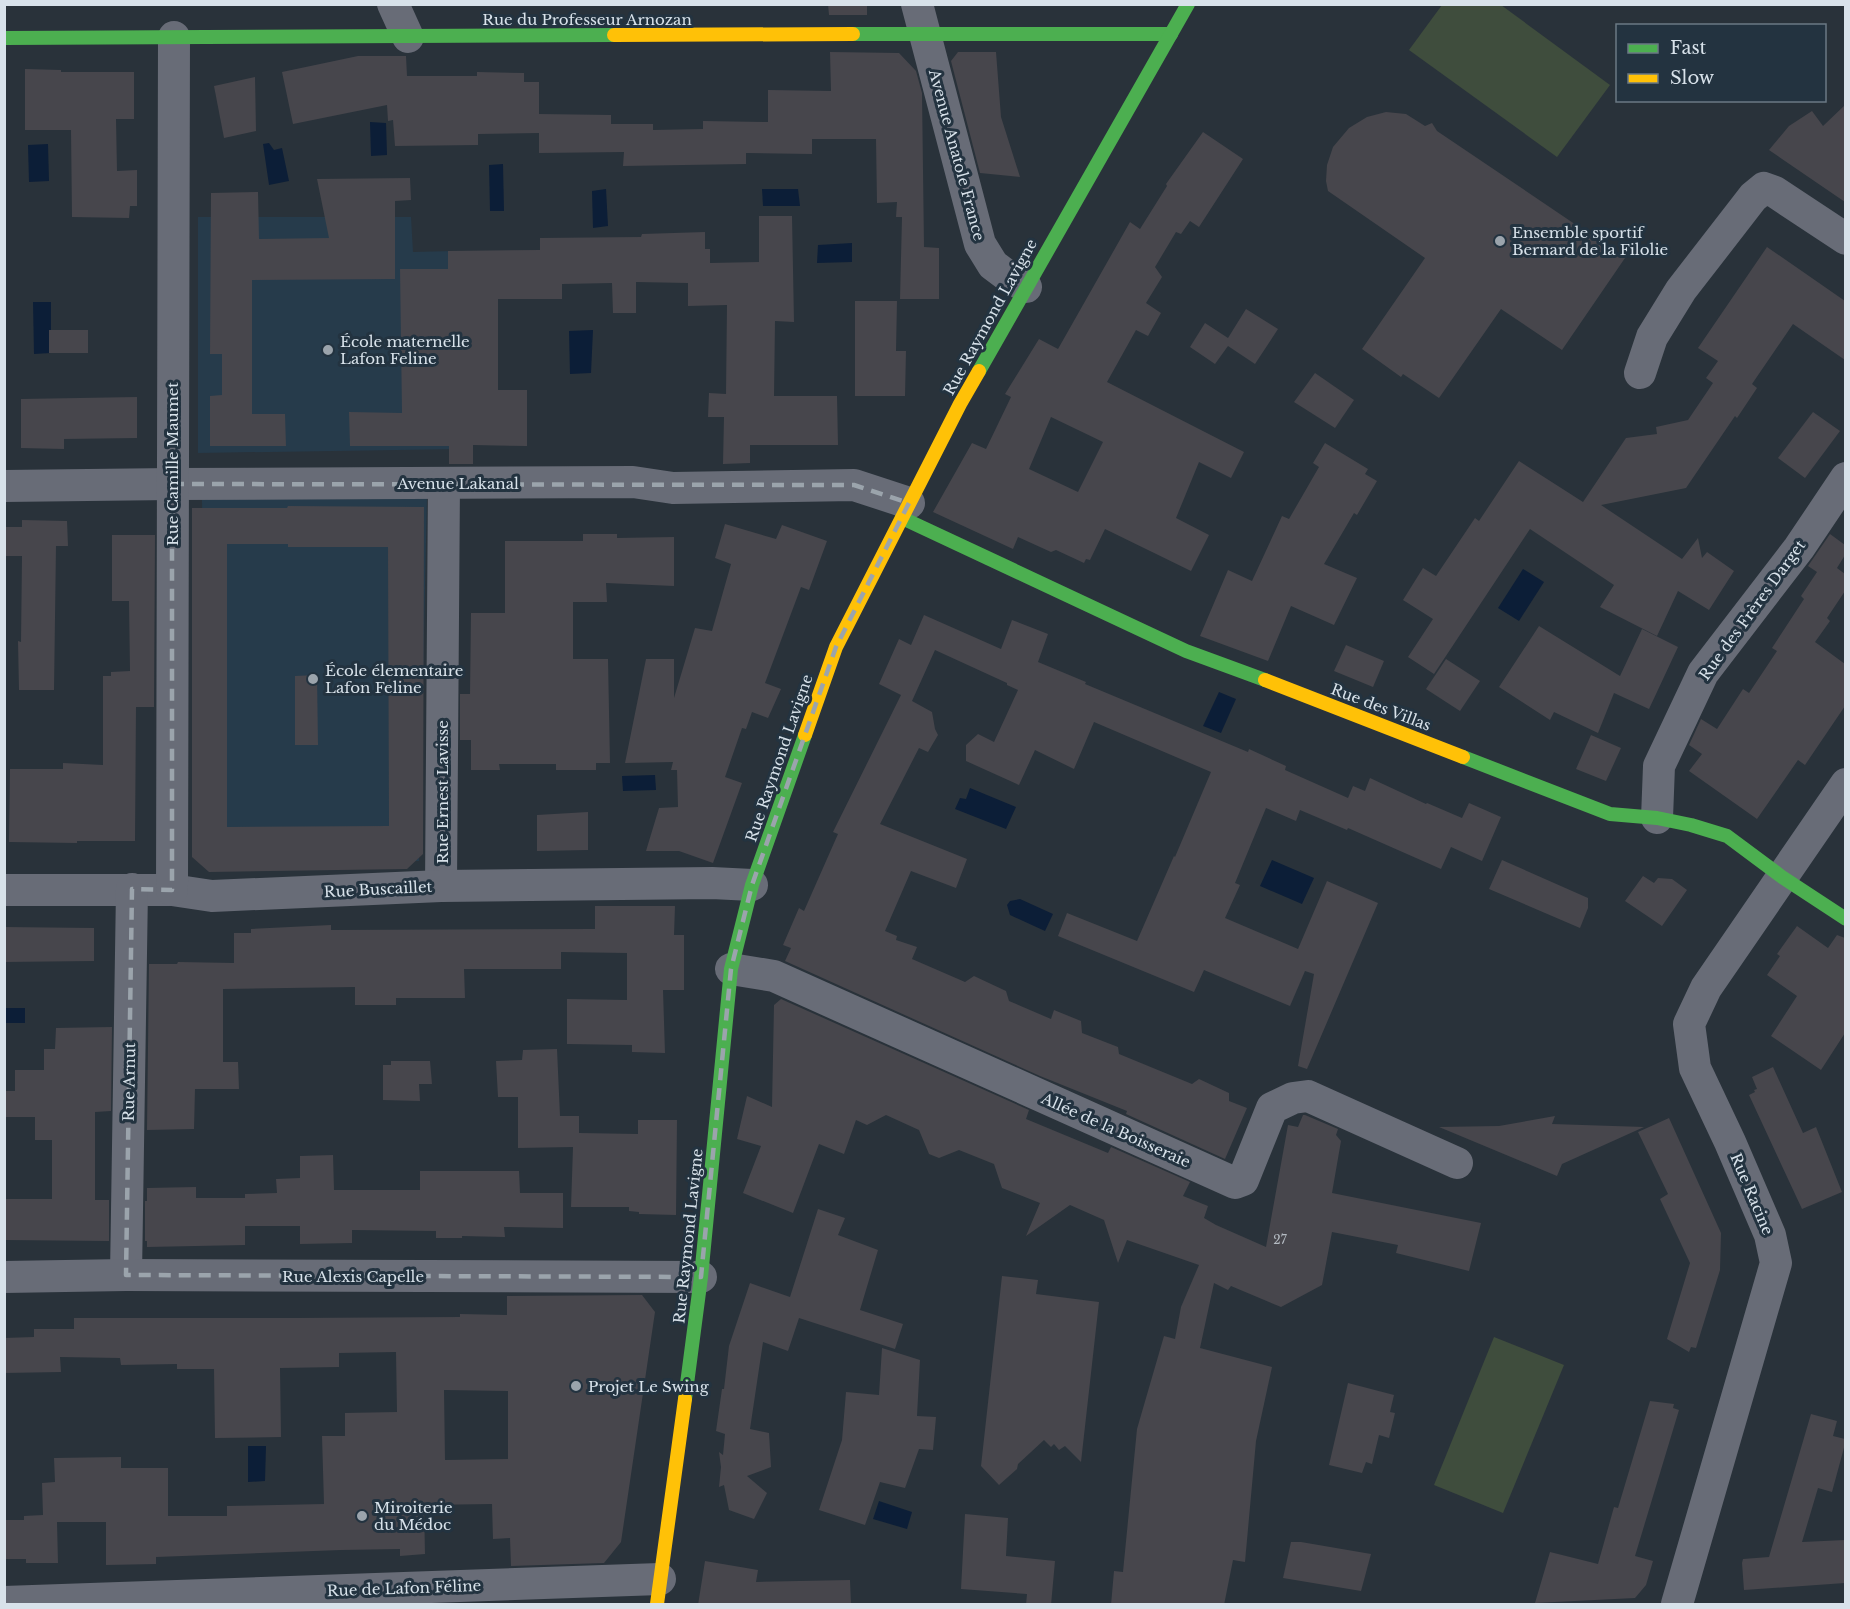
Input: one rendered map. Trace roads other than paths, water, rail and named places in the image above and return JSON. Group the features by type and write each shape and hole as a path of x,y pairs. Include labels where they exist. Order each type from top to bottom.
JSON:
{"street":[{"path":"393,4 408,37"},
{"name":"Rue Raymond Lavigne","path":"658,1592 701,1277 731,969 752,885 836,647 960,404 1188,4"},
{"name":"Rue du Professeur Arnozan","path":"4,38 408,37 921,19 1171,34"},
{"name":"Avenue Anatole France","path":"921,19 980,244 993,265 1026,287"},
{"name":"Rue Camille Maumet","path":"172,890 174,38"},
{"path":"1640,373 1652,337 1681,290 1753,197 1764,188 1775,192 1845,239"},
{"name":"Rue des Frères Darget","path":"1658,818 1659,766 1703,673 1799,548 1845,478"},
{"name":"Avenue Lakanal","path":"4,486 633,482 673,488 854,485 905,511"},
{"name":"Rue Ernest Lavisse","path":"441,886 444,483"},
{"name":"Rue des Villas","path":"905,511 1186,651 1610,814 1658,818 1726,836 1845,919"},
{"name":"Rue Racine","path":"1677,1605 1776,1263 1770,1235 1695,1068 1689,1024 1706,988 1845,784"},
{"name":"Rue Buscaillet","path":"4,890 172,890 212,896 441,886 712,883 752,885"},
{"name":"Rue Arnut","path":"126,1275 132,889"},
{"name":"Allée de la Boisseraie","path":"731,969 774,976 1235,1183 1243,1180 1272,1108 1293,1098 1308,1096 1457,1163"},
{"name":"Rue Alexis Capelle","path":"4,1277 126,1275 701,1277"},
{"name":"Rue de Lafon Féline","path":"4,1602 658,1592"}],"place":[{"name":"Ensemble sportif Bernard de la Filolie","path":"1500,241"},
{"name":"École maternelle Lafon Feline","path":"328,350"},
{"name":"École élementaire Lafon Feline","path":"313,679"},
{"name":"Projet Le Swing","path":"576,1386"},
{"name":"Miroiterie du Médoc","path":"362,1516"}]}
